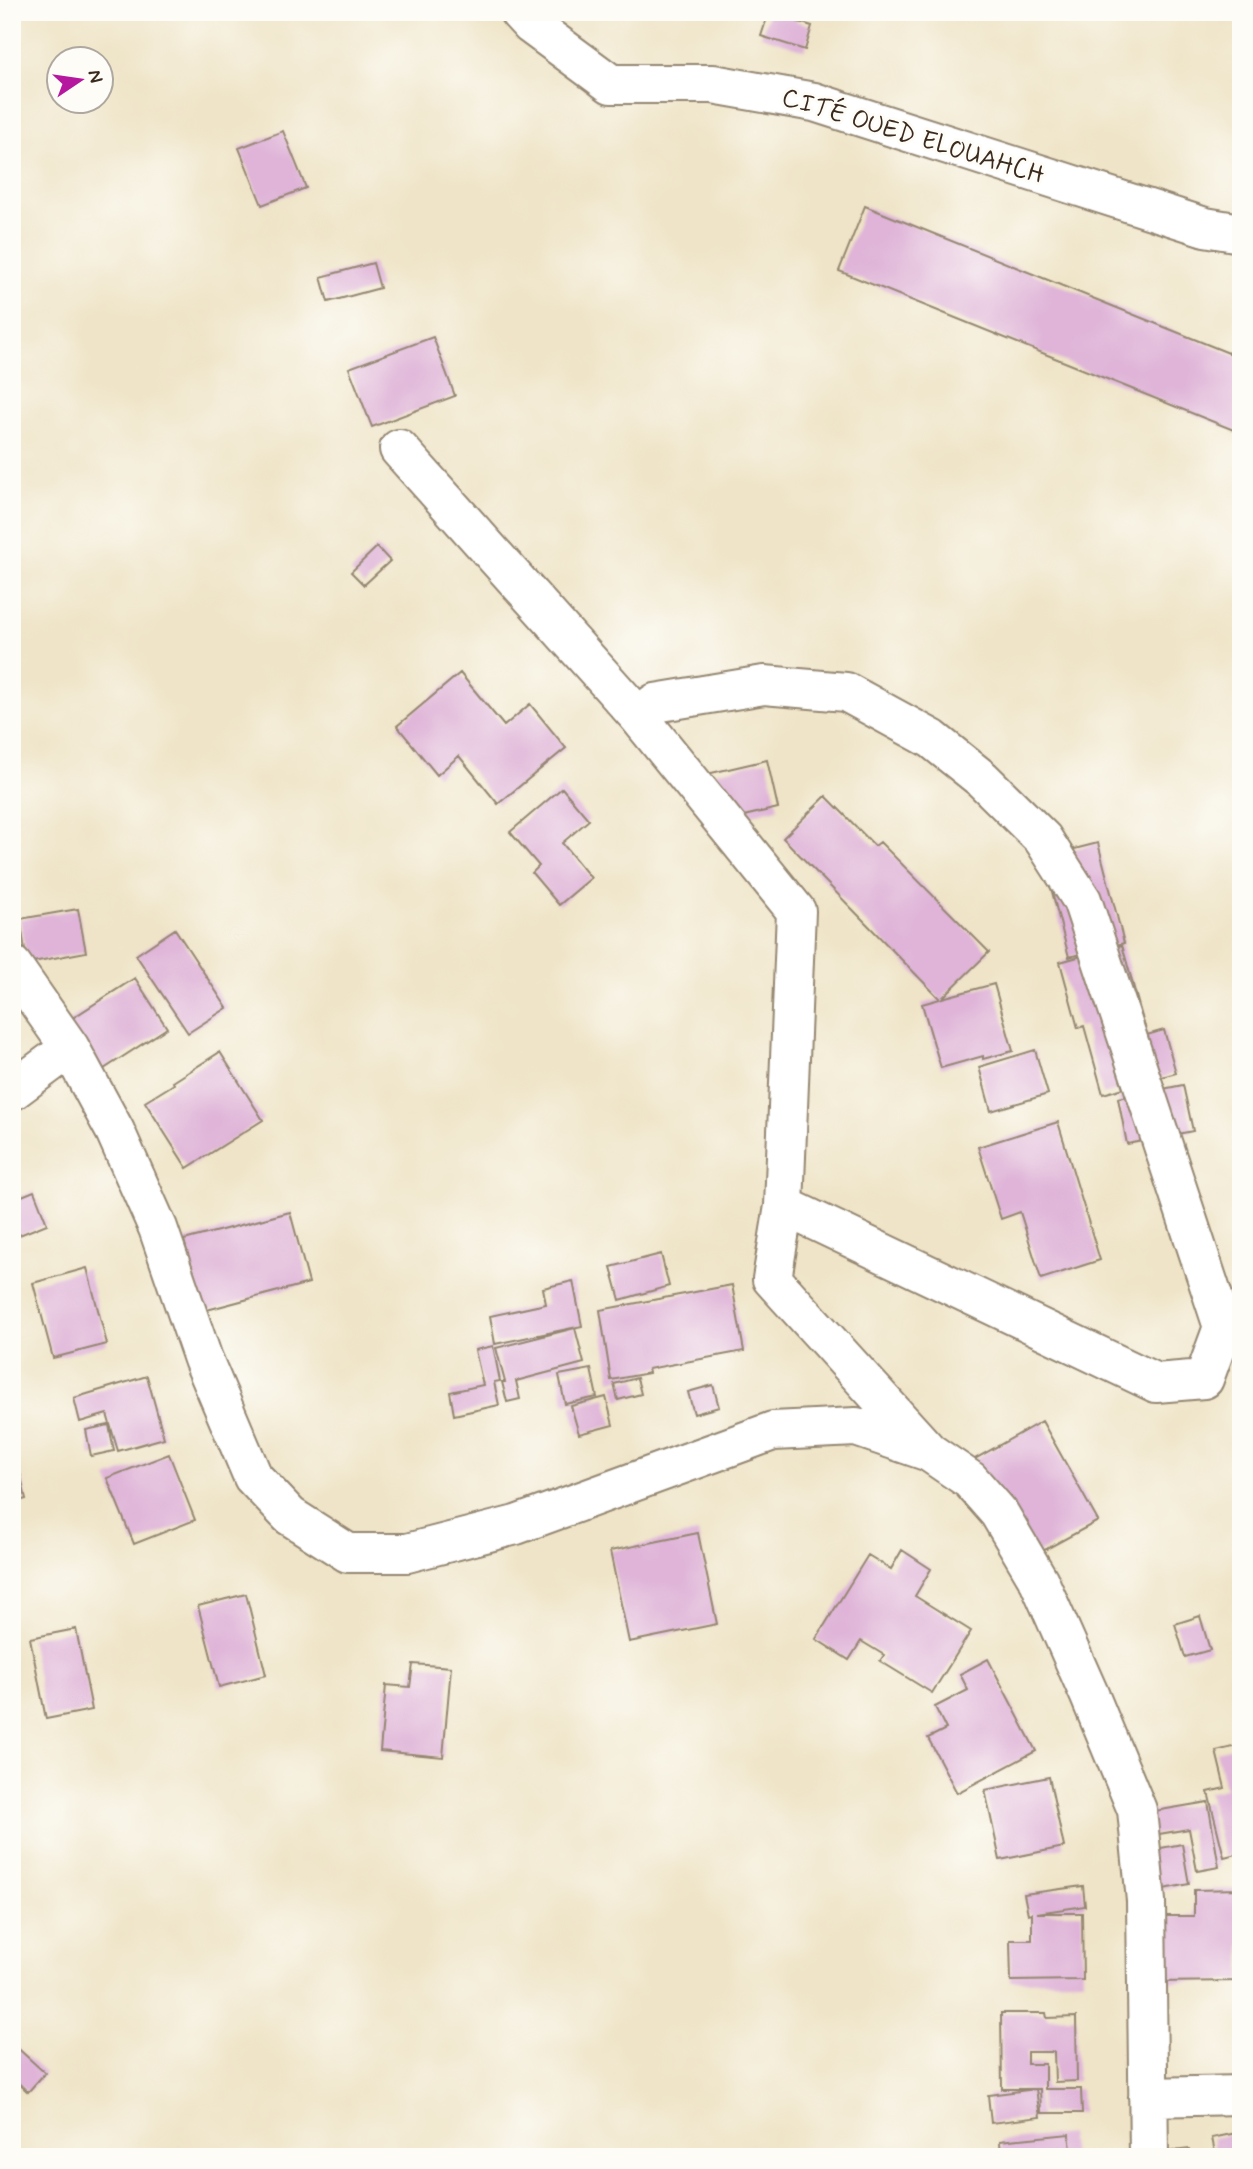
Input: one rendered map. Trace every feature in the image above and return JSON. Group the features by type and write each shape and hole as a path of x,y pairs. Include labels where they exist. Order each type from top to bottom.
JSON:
{"street":[{"name":"CITÉ OUED ELOUAHCH","path":"519,12 531,25 611,85 713,84 814,102 1205,227 1241,233"},
{"path":"399,449 638,716 796,911 784,1206 772,1279 929,1452 971,1480 999,1513 1039,1581 1089,1694 1137,1810 1146,1901 1149,2157"},
{"path":"638,716 655,703 764,685 846,692 932,739 982,779 1043,839 1082,900 1223,1327 1204,1379 1156,1383 784,1206"},
{"path":"12,965 70,1048 116,1131 158,1228 203,1359 253,1477 290,1516 348,1553 407,1553 516,1525 773,1431 856,1427 929,1452"},
{"path":"12,1091 70,1048"},
{"path":"1147,2097 1241,2095"}],"building":[{"path":"769,12 799,12 796,21 812,26 805,50 761,36"},
{"path":"283,131 306,188 262,205 239,148"},
{"path":"865,206 1241,358 1241,433 839,271"},
{"path":"373,263 380,288 328,302 321,277"},
{"path":"433,337 455,396 372,427 349,368"},
{"path":"377,547 390,561 364,585 351,572"},
{"path":"460,673 504,726 530,704 566,748 498,804 459,756 437,775 397,726"},
{"path":"767,760 778,808 718,822 707,774"},
{"path":"562,788 589,820 562,843 591,878 559,905 532,873 539,866 510,832"},
{"path":"826,796 875,846 880,842 989,952 942,998 994,984 1013,1051 941,1068 922,1004 940,999 783,838"},
{"path":"1098,843 1124,943 1069,957 1043,857"},
{"path":"78,909 86,952 27,963 20,919"},
{"path":"175,929 227,1008 188,1033 136,955"},
{"path":"1122,945 1147,1035 1164,1030 1176,1073 1103,1094 1084,1026 1078,1028 1060,962"},
{"path":"135,978 167,1028 90,1078 57,1028"},
{"path":"1035,1050 1048,1094 991,1111 979,1067"},
{"path":"220,1052 263,1120 187,1168 145,1102"},
{"path":"1183,1085 1193,1131 1127,1144 1118,1098"},
{"path":"1058,1122 1100,1260 1041,1279 1020,1212 1001,1219 978,1147"},
{"path":"34,1191 47,1224 12,1238 12,1200"},
{"path":"290,1212 309,1283 203,1311 184,1240"},
{"path":"661,1254 669,1286 620,1300 611,1267"},
{"path":"87,1268 107,1344 53,1358 33,1283"},
{"path":"573,1281 582,1326 495,1344 490,1316 546,1304 543,1288"},
{"path":"732,1285 744,1351 648,1369 649,1373 611,1380 600,1310"},
{"path":"575,1328 584,1363 516,1381 520,1399 507,1402 496,1348"},
{"path":"493,1346 500,1381 494,1382 499,1405 454,1415 450,1392 483,1385 475,1350"},
{"path":"591,1369 597,1397 565,1404 559,1375"},
{"path":"147,1376 164,1438 118,1451 107,1414 80,1422 74,1398"},
{"path":"637,1378 641,1394 618,1400 614,1384"},
{"path":"713,1385 719,1407 694,1414 688,1392"},
{"path":"606,1397 613,1425 579,1434 571,1406"},
{"path":"1042,1421 1098,1521 1030,1558 975,1459"},
{"path":"109,1425 114,1451 91,1456 86,1430"},
{"path":"12,1443 26,1499 12,1503"},
{"path":"169,1454 195,1520 134,1544 107,1478"},
{"path":"698,1533 717,1624 629,1642 610,1551"},
{"path":"902,1550 931,1569 915,1596 971,1631 932,1693 880,1661 884,1655 861,1641 849,1660 816,1639 868,1555 891,1569"},
{"path":"246,1594 266,1675 219,1687 198,1606"},
{"path":"1200,1616 1210,1650 1185,1657 1175,1624"},
{"path":"76,1629 92,1710 46,1719 30,1638"},
{"path":"988,1659 1036,1751 957,1793 928,1738 946,1729 935,1707 968,1690 960,1674"},
{"path":"413,1664 451,1667 443,1757 380,1751 386,1685 410,1687"},
{"path":"1241,1745 1241,1853 1224,1857 1208,1792 1225,1788 1216,1751"},
{"path":"1049,1777 1064,1847 1000,1860 985,1790"},
{"path":"1208,1802 1219,1867 1197,1871 1189,1829 1141,1837 1137,1814"},
{"path":"1182,1844 1189,1884 1143,1893 1135,1853"},
{"path":"1083,1886 1085,1906 1037,1913 1082,1913 1083,1980 1011,1981 1010,1940 1032,1940 1032,1913 1028,1914 1024,1894"},
{"path":"1241,1889 1241,1981 1152,1982 1151,1916 1194,1916 1194,1890"},
{"path":"1001,2013 1046,2013 1047,2018 1076,2017 1077,2081 1055,2082 1054,2052 1027,2052 1027,2064 1045,2064 1045,2089 1081,2089 1082,2113 1041,2113 1040,2089 1002,2089"},
{"path":"12,2043 45,2073 28,2092 12,2077"},
{"path":"1036,2089 1040,2117 991,2123 988,2095"},
{"path":"1241,2132 1241,2157 1216,2157 1212,2138"},
{"path":"1069,2134 1072,2157 1001,2157 1000,2141"},
{"path":"1189,2149 1190,2157 1149,2157 1148,2154"}]}
